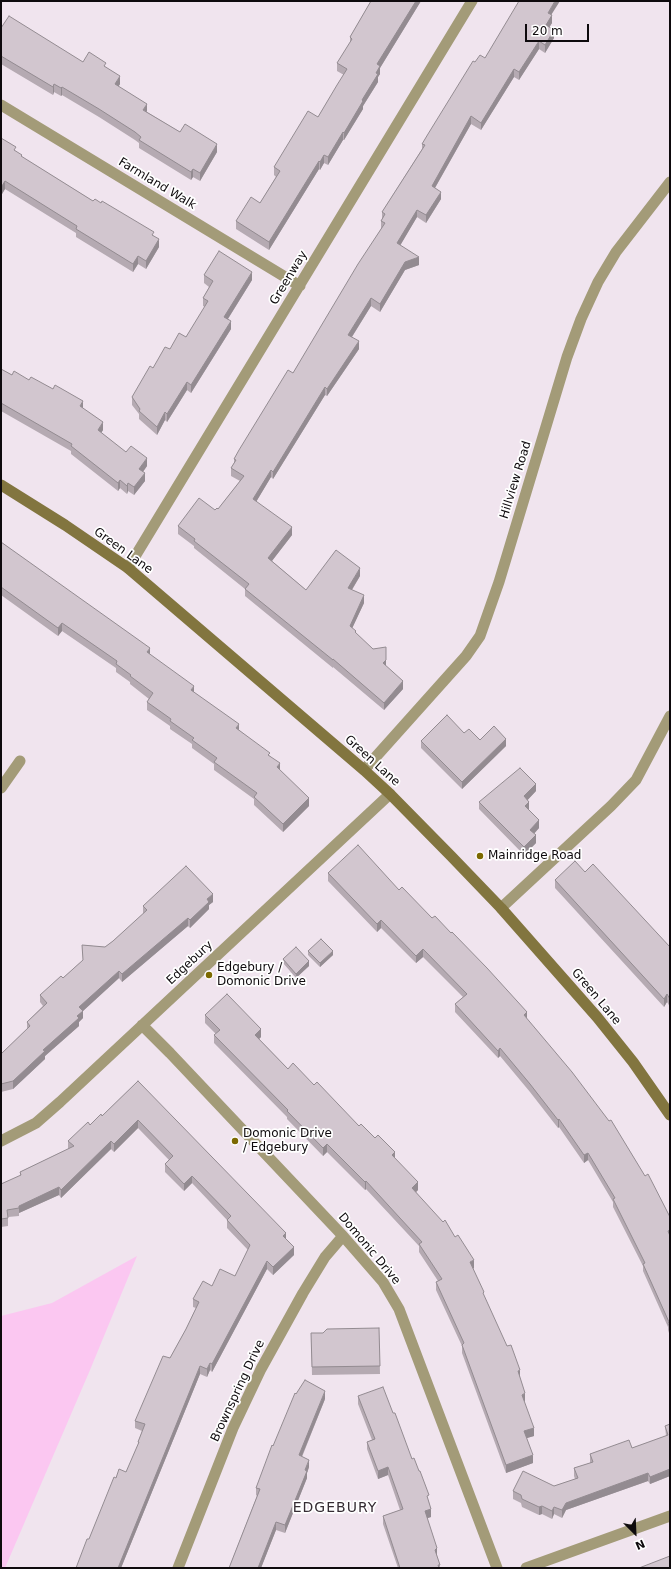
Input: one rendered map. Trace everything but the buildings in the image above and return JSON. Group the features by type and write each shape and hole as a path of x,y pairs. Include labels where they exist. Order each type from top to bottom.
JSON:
{"main road":[{"name":"Green Lane","path":"1,484 128,568 390,794 501,908 597,1017 633,1062 670,1115"}],"street":[{"name":"Greenway","path":"128,568 472,1"},
{"name":"Farmland Walk","path":"1,105 300,286"},
{"name":"Hillview Road","path":"364,770 466,656 480,636 499,582 562,372 581,318 598,282 616,252 670,182"},
{"path":"501,908 611,806 636,780 670,716"},
{"path":"1,788 20,761"},
{"name":"Edgebury","path":"1,1141 36,1123 60,1102 390,794"},
{"name":"Domonic Drive","path":"142,1025 343,1236 383,1282 399,1309 497,1568"},
{"name":"Brownspring Drive","path":"178,1568 233,1428 261,1369 321,1263 343,1236"},
{"path":"526,1568 670,1516"}],"shaded area":[{"path":"137,1256 5,1568 1,1568 1,1316 52,1303"}],"place":[{"name":"Mainridge Road","path":"480,856"},
{"name":"Edgebury / Domonic Drive","path":"209,975"},
{"name":"Domonic Drive / Edgebury","path":"235,1141"}],"district":[{"name":"EDGEBURY","path":"335,1508"}]}
